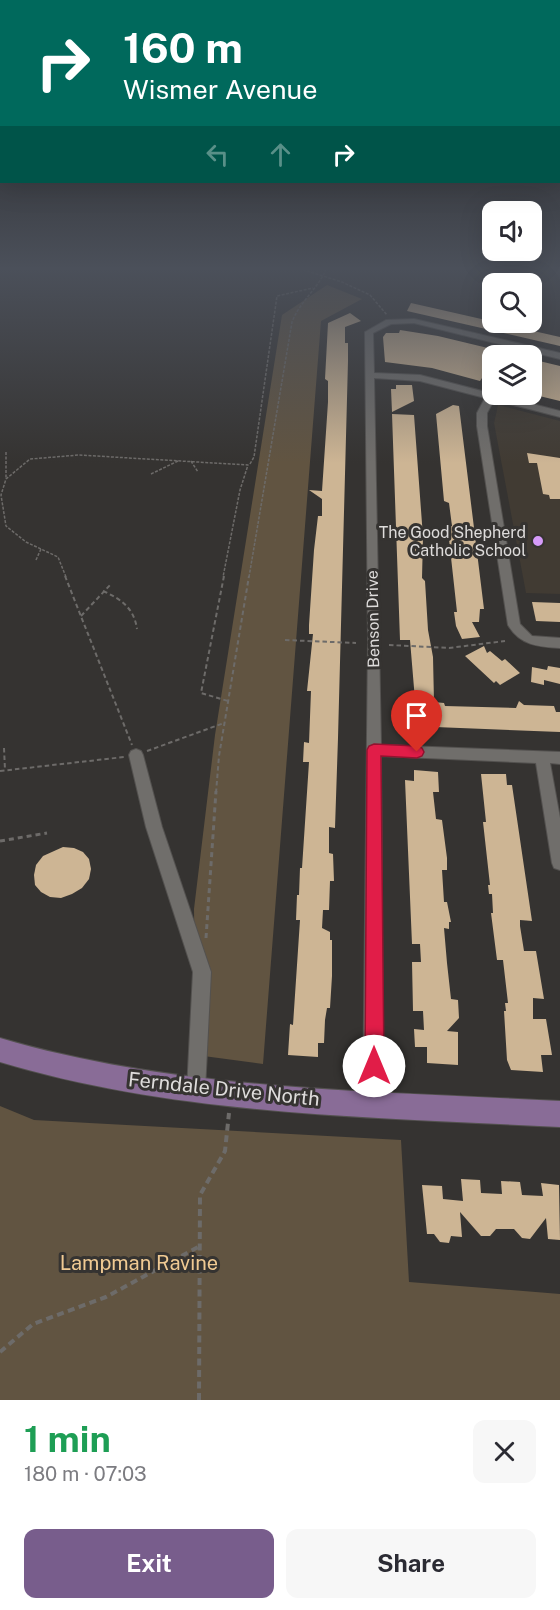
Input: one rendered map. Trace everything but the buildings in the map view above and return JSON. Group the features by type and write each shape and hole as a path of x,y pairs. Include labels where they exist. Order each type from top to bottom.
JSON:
{"main road":[{"name":"Ferndale Drive North","path":"0,1050 36,1062 150,1085 374,1104 560,1114"}],"street":[{"name":"Benson Drive","path":"369,332 374,750 374,1104"},
{"name":"Benson Drive","path":"461,332 560,356"},
{"path":"369,375 420,378 482,394"},
{"path":"486,405 482,413 482,426 514,625 519,635 534,641 560,643"},
{"path":"526,405 560,414"},
{"path":"374,750 560,758"},
{"path":"136,755 154,827 202,972 196,1090"},
{"path":"542,757 560,863"}],"path":[{"path":"250,464 254,457 272,332"},
{"path":"206,945 219,756 290,332"},
{"path":"6,452 6,479 1,495 6,526 26,543 58,556 136,755"},
{"path":"6,479 30,459 79,455 248,465 240,490 201,693 228,701"},
{"path":"151,474 178,461"},
{"path":"191,461 198,472"},
{"path":"36,560 40,549"},
{"path":"81,616 111,584"},
{"path":"103,591 126,602 136,620 137,629"},
{"path":"285,640 356,643"},
{"path":"389,645 449,648 505,640"},
{"path":"0,771 136,755 225,722"},
{"path":"4,748 5,770"},
{"path":"0,841 48,833"},
{"path":"199,1400 200,1196 225,1151 231,1092"},
{"path":"0,1352 33,1324 106,1297 198,1247"}],"shaded area":[{"name":"The Good Shepherd Catholic School","path":"498,405 560,421 560,594 526,593 494,423"}],"green space":[{"path":"279,332 320,332 263,1064 196,1055 194,909 215,735"},
{"name":"Lampman Ravine","path":"0,1106 34,1120 401,1140 409,1282 560,1294 560,1400 0,1400"}],"place":[{"name":"The Good Shepherd Catholic School","path":"538,541"}],"route":[{"path":"374,1066 374,750 417,752"}]}
